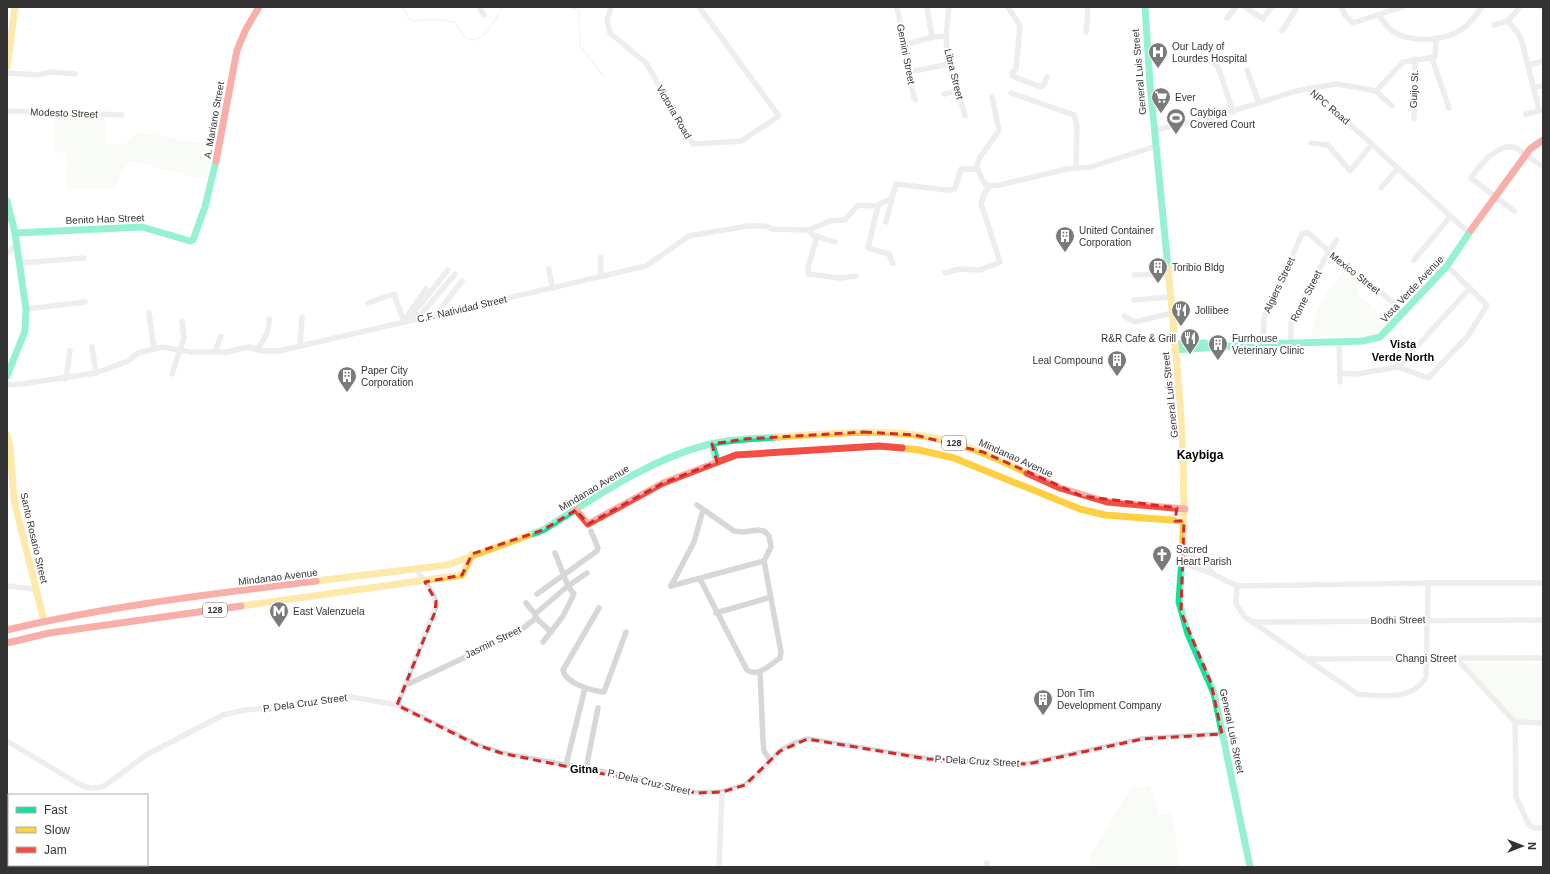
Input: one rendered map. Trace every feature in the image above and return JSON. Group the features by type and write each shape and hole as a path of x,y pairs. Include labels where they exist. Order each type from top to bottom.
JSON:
{"main road":[{"path":"7,67 15,7"},
{"name":"A. Mariano Street","path":"193,240 204,212 215,167 237,50 246,29 260,7"},
{"name":"General Luis Street","path":"1145,7 1146,40 1183,427 1185,509 1179,592 1181,612 1188,634 1211,684 1250,867"},
{"name":"Vista Verde Avenue","path":"1175,347 1205,349 1213,347 1263,344 1363,341 1377,338 1386,332 1447,266 1495,196 1526,155 1534,146 1543,140"},
{"path":"7,201 15,233 26,309 25,331 7,376"},
{"name":"Benito Hao Street","path":"15,233 142,227 190,241 193,240"},
{"name":"Mindanao Avenue","path":"7,630 44,621 174,601 447,565 472,554 543,530 637,473 674,456 712,444 755,438 882,432 940,439 983,452 1082,496 1107,502 1185,509"},
{"name":"Santo Rosario Street","path":"7,436 10,447 14,500 44,621"},
{"path":"712,444 716,462"},
{"name":"128","path":"576,510 588,524 663,483 716,462 746,453 886,446 919,450 954,458 1080,510 1105,515 1184,521"},
{"path":"1008,480 1014,467"},
{"path":"1175,521 1177,508"},
{"name":"128","path":"7,643 49,633 424,582 462,575 472,554"},
{"path":"346,578 347,592"},
{"path":"174,601 176,615"}],"street":[{"path":"479,7 484,15"},
{"name":"Victoria Road","path":"611,7 607,20 607,26 610,33 646,63 693,144 741,141 779,116 699,7"},
{"name":"Gemini Street","path":"897,7 914,98 916,100"},
{"path":"927,7 932,37"},
{"name":"Libra Street","path":"950,7 946,36 950,64 965,116"},
{"path":"1008,7 1020,26 1016,69 1012,76 1041,87 1047,77"},
{"path":"1086,32 1088,7"},
{"path":"1227,18 1236,7"},
{"path":"1245,7 1254,9 1262,19 1264,19 1271,7"},
{"path":"1282,31 1297,7"},
{"path":"1341,7 1345,15 1353,23 1379,16 1402,7"},
{"path":"1379,16 1388,28 1408,38 1436,38 1452,34 1466,26 1482,7"},
{"path":"1494,25 1508,21 1520,7"},
{"path":"1508,21 1520,37 1541,110 1526,114"},
{"path":"905,45 932,37 946,36"},
{"path":"1376,91 1400,64 1415,59 1435,57 1436,38"},
{"path":"1432,58 1449,108"},
{"name":"Guijo St.","path":"1414,119 1415,59"},
{"path":"1208,60 1214,62 1218,67 1233,112"},
{"path":"1529,65 1543,61"},
{"path":"909,72 950,64"},
{"path":"1247,70 1259,103"},
{"path":"7,73 38,75 51,72 74,74"},
{"path":"1309,88 1337,84 1376,91 1392,106"},
{"path":"1535,88 1543,86"},
{"name":"NPC Road","path":"1155,130 1233,112 1309,88 1469,233"},
{"path":"944,94 958,91"},
{"path":"1011,93 1074,115 1077,126 1076,167"},
{"path":"976,169 986,148 999,130 992,97"},
{"name":"Modesto Street","path":"7,111 122,115"},
{"path":"1311,143 1328,145 1350,171 1372,144"},
{"path":"976,169 978,170 983,182 990,186 1024,180 1076,167 1091,167 1156,146"},
{"path":"1514,211 1471,178 1485,159 1500,150 1513,147 1543,166"},
{"path":"1381,188 1398,168"},
{"path":"886,222 892,198 898,184 952,190 956,188 960,169 976,169"},
{"path":"945,273 960,269 980,270 1000,262 982,203 985,192 990,186"},
{"path":"892,198 878,206 868,248 889,254 893,264"},
{"name":"C.F. Natividad Street","path":"7,383 10,385 21,384 96,373 128,361 138,353 162,347 191,352 215,352 232,351 248,347 271,352 646,266 689,236 748,226 765,226 773,230 809,230 830,221 845,220 858,205 878,206"},
{"path":"1414,260 1450,217"},
{"path":"809,230 816,236 835,242"},
{"name":"Mexico Street","path":"1307,232 1329,252 1405,312"},
{"name":"Algiers Street","path":"1263,344 1264,318 1302,234 1307,232"},
{"path":"816,236 808,268 808,274 840,278 856,276"},
{"name":"Rome Street","path":"1291,343 1291,323 1337,240"},
{"path":"7,252 16,246"},
{"path":"601,257 601,276"},
{"path":"19,263 84,258"},
{"path":"1340,373 1360,373 1398,367 1428,378 1468,336 1487,305 1447,266"},
{"path":"549,269 552,288"},
{"path":"414,320 416,310 448,270"},
{"path":"414,320 455,274"},
{"path":"1134,275 1168,274"},
{"path":"436,315 462,281"},
{"path":"1398,367 1470,288"},
{"path":"404,321 426,289"},
{"path":"368,303 394,294 404,321"},
{"path":"1134,300 1170,297"},
{"path":"26,309 85,302"},
{"path":"149,313 154,349"},
{"path":"1124,316 1135,322 1172,313"},
{"path":"300,345 302,317"},
{"path":"257,350 269,327 268,319"},
{"path":"172,374 184,336 182,321"},
{"path":"215,352 221,336"},
{"path":"1339,342 1340,382"},
{"path":"92,347 96,373"},
{"path":"66,378 70,351"},
{"path":"697,505 739,532 764,532 771,541 771,546 764,562 781,652 780,658 760,672 751,672 744,666 700,579"},
{"path":"703,510 694,542 671,586 764,562"},
{"path":"536,594 597,551 598,548 591,531"},
{"path":"1183,552 1205,562 1213,574"},
{"path":"543,642 563,616 574,594 568,586 555,553"},
{"path":"1182,563 1213,574 1236,586 1543,583"},
{"path":"397,705 436,606 434,596 417,570"},
{"name":"Jasmin Street","path":"406,685 517,633 568,586 587,573"},
{"path":"1236,586 1238,609 1253,622 1358,694 1399,696 1423,682 1426,677 1428,583"},
{"path":"7,586 35,589"},
{"path":"716,613 771,597"},
{"path":"526,603 535,616 550,632"},
{"path":"599,608 563,670 563,675 585,688 605,691 626,632"},
{"name":"Bodhi Street","path":"1253,622 1543,620"},
{"path":"1456,658 1515,722 1516,797 1529,825 1534,828 1543,828"},
{"name":"Changi Street","path":"1308,659 1543,658"},
{"path":"760,672 764,751 770,760"},
{"path":"566,764 585,688"},
{"name":"P. Dela Cruz Street","path":"7,741 77,783 94,789 104,786 148,754 223,714 245,710 291,706 346,696 397,705 477,745 501,753 566,764 696,793 722,792 745,785 758,775 770,760 787,747 808,739 928,759 976,763 1028,764 1142,740 1222,734"},
{"path":"586,769 598,708"},
{"path":"1515,722 1543,723"},
{"path":"719,867 722,792"}],"highlighted area":[{"path":"864,432 915,435 983,452 1082,496 1177,508 1175,521 1184,521 1181,612 1211,683 1222,734 1142,739 1028,764 928,759 807,739 780,751 745,785 722,792 696,793 501,753 477,745 397,705 435,612 436,601 425,582 462,575 472,554 543,530 576,510 588,524 663,483 717,462 712,444 745,439"}],"shaded area":[{"path":"55,115 106,117 107,144 124,145 138,132 214,145 207,180 129,161 113,190 66,189 67,153 54,152"},
{"path":"1346,269 1364,283 1357,294 1391,321 1379,332 1369,336 1312,338 1314,319 1322,301 1333,284"},
{"path":"1464,663 1543,664 1543,721 1518,721"},
{"path":"1150,785 1160,815 1172,812 1180,867 1093,867 1090,864 1091,854 1131,788"}],"waterway":[{"path":"402,7 409,19 415,21 433,19 455,22 464,37 470,40 482,36 487,31 496,19 502,7"},
{"path":"568,7 579,10 580,46 604,77"}],"traffic: fast":[{"path":"1145,7 1150,84 1168,268"},
{"path":"15,233 142,227 190,241 193,240 205,207 216,161"},
{"path":"7,201 15,233 26,309 25,331 7,376"},
{"path":"1175,350 1263,344 1363,341 1380,337 1447,266 1471,230"},
{"path":"1175,344 1205,343 1213,347"},
{"path":"529,535 543,530 601,493 642,470 684,452 706,445 723,442 776,437"},
{"path":"712,444 717,462"},
{"path":"1182,557 1179,602 1188,634 1214,693 1250,867"}],"traffic: slow":[{"path":"7,67 15,7"},
{"path":"1168,268 1183,448 1184,484 1182,557"},
{"path":"776,437 858,432 919,435 951,442 973,449 1027,473"},
{"path":"7,435 10,447 14,500 44,621"},
{"path":"902,448 919,450 954,458 1080,509 1105,515 1184,521"},
{"path":"316,581 447,565 529,535"},
{"path":"241,606 462,575 472,554"}],"traffic: jam":[{"path":"216,161 237,50 246,29 259,7"},
{"path":"1471,230 1530,149 1543,140"},
{"path":"576,510 588,524 663,483 736,455 879,446 902,448"},
{"path":"1027,473 1060,488 1107,502 1185,509"},
{"path":"7,630 122,607 316,581"},
{"path":"7,643 49,633 241,606"}],"place":[{"name":"Our Lady of Lourdes Hospital","path":"1158,69"},
{"name":"Ever","path":"1161,114"},
{"name":"Caybiga Covered Court","path":"1176,135"},
{"name":"United Container Corporation","path":"1065,253"},
{"name":"Toribio Bldg","path":"1158,284"},
{"name":"Jollibee","path":"1181,327"},
{"name":"R&R Cafe & Grill","path":"1190,355"},
{"name":"Furrhouse Veterinary Clinic","path":"1218,361"},
{"name":"Leal Compound","path":"1117,377"},
{"name":"Paper City Corporation","path":"347,393"},
{"name":"Sacred Heart Parish","path":"1162,572"},
{"name":"East Valenzuela","path":"279,628"},
{"name":"Don Tim Development Company","path":"1043,716"}],"district":[{"name":"Vista Verde North","path":"1403,350"},
{"name":"Kaybiga","path":"1200,455"},
{"name":"Gitna","path":"584,769"}]}
